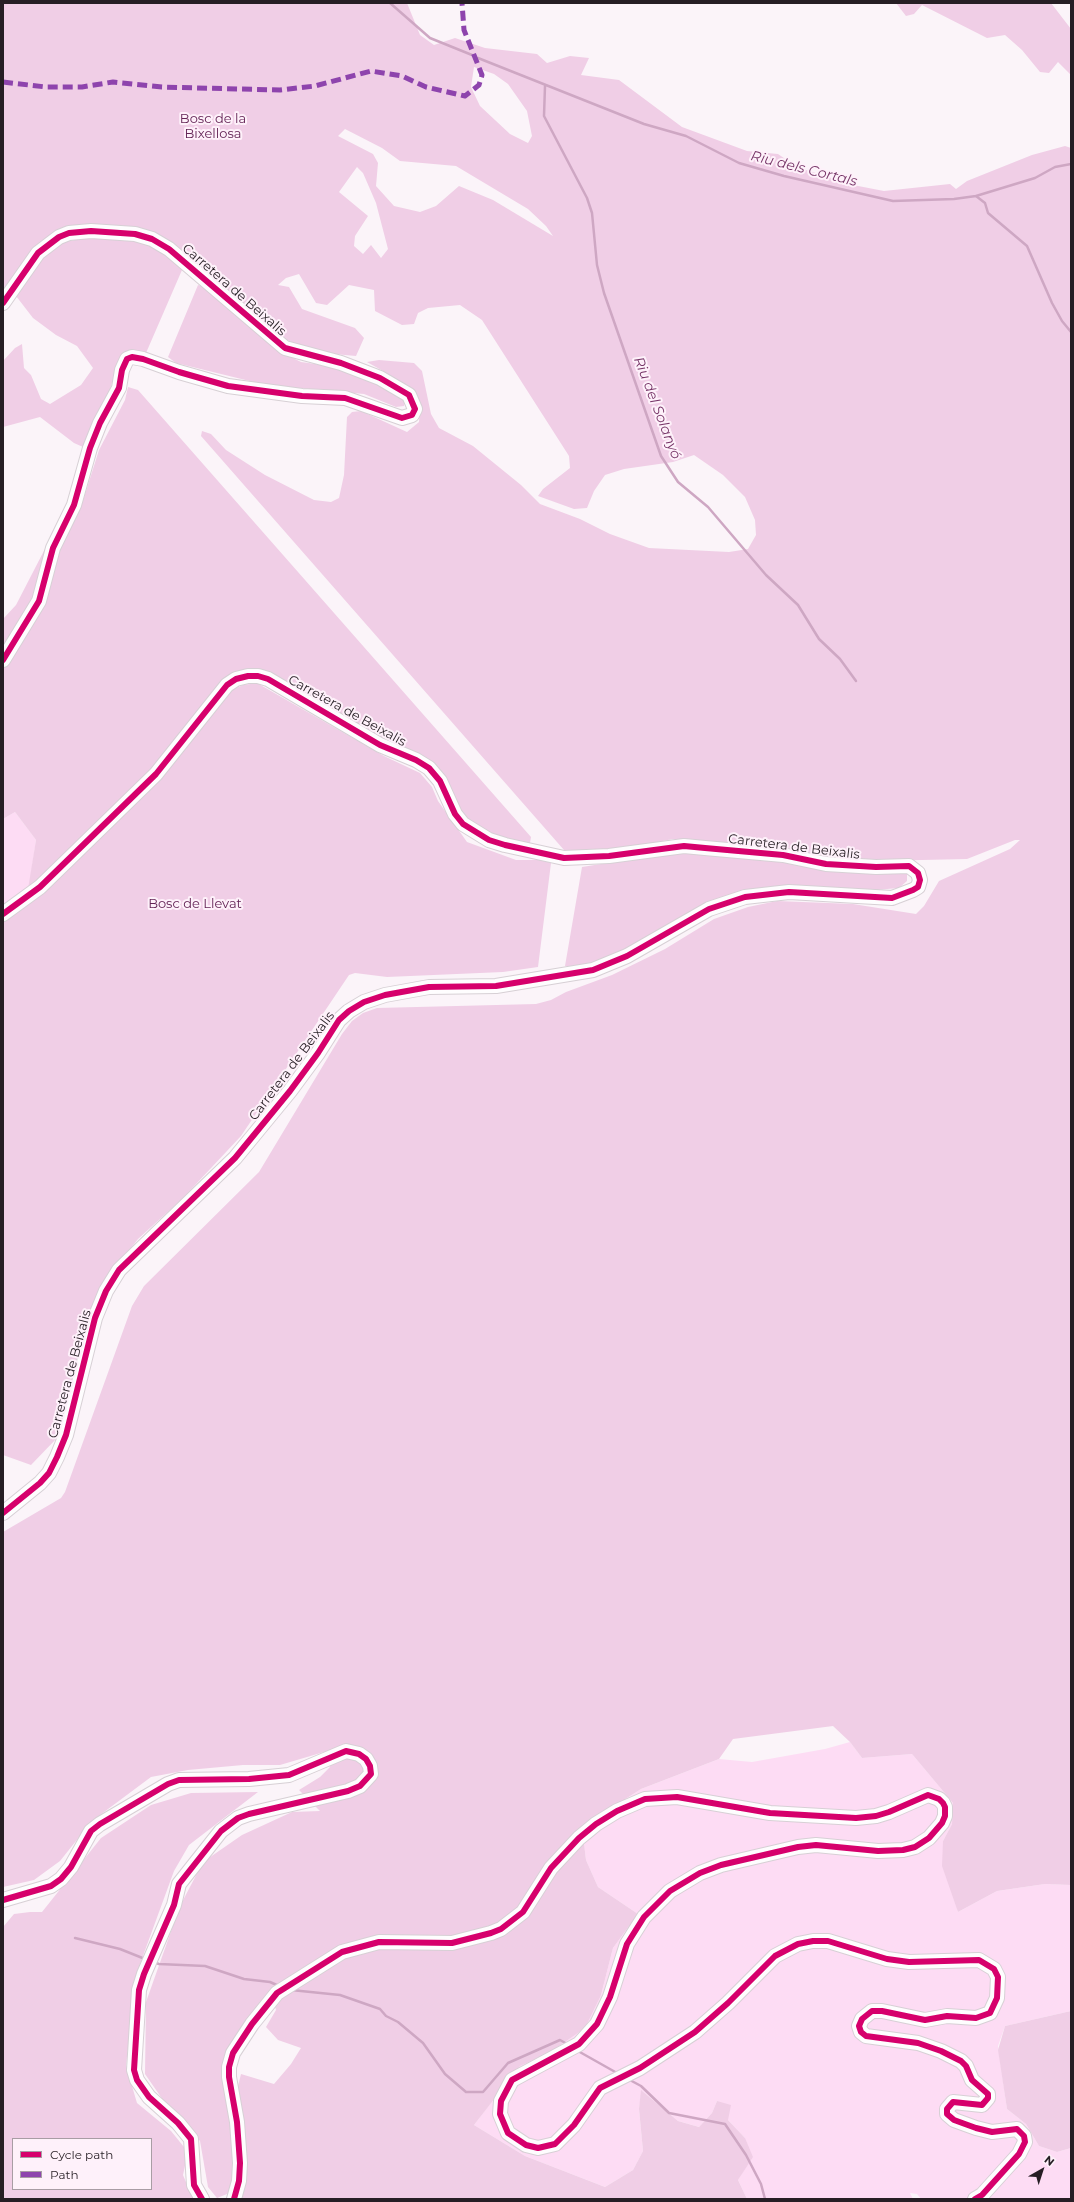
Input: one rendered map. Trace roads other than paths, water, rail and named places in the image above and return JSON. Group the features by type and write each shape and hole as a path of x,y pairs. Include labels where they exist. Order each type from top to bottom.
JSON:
{"main road":[{"name":"Carretera de Beixalis","path":"3,304 38,253 58,237 68,233 91,231 135,234 152,239 166,246 285,348 297,353 341,363 380,378 409,395 415,409 412,415 402,418 344,398 302,396 228,386 179,372 143,359 132,357 128,359 122,370 119,388 100,423 90,448 74,505 53,548 39,602 3,660"},
{"name":"Carretera de Beixalis","path":"3,914 40,887 156,774 227,685 236,679 248,676 258,676 268,679 380,745 416,760 429,768 440,781 455,814 463,824 489,840 505,845 564,858 609,856 684,846 783,855 826,864 876,867 909,866 918,873 920,880 918,887 914,890 892,898 789,892 746,897 709,909 627,956 597,968 496,986 429,987 385,995 364,1002 349,1011 339,1020 318,1053 290,1091 235,1158 119,1270 106,1291 95,1318 66,1435 57,1457 49,1473 40,1483 3,1513"},
{"path":"3,1900 51,1886 61,1879 71,1867 86,1839 96,1828 168,1784 179,1780 290,1775 346,1751 359,1754 366,1759 370,1766 371,1774 360,1786 348,1791 249,1814 238,1818 220,1831 179,1884 174,1905 150,1960 139,1990 134,2070 137,2080 150,2097 178,2123 190,2139 194,2185 202,2199"},
{"path":"234,2199 239,2181 239,2147 229,2066 233,2053 252,2024 285,1988 342,1952 368,1944 452,1943 501,1929 523,1912 551,1868 579,1838 596,1824 617,1811 645,1799 677,1797 770,1813 856,1818 876,1816 928,1795 938,1798 943,1803 945,1807 945,1816 939,1827 929,1838 909,1848 878,1851 816,1845 798,1847 721,1865 681,1883 657,1903 636,1928 623,1954 604,2011 597,2024 572,2047 512,2080 505,2091 500,2107 501,2120 508,2133 518,2141 538,2148 555,2144 574,2125 600,2088 640,2068 695,2032 728,2003 775,1956 798,1944 813,1941 828,1941 887,1959 909,1962 979,1960 994,1969 998,1977 998,1998 990,2013 976,2018 947,2016 925,2020 882,2011 872,2011 862,2019 859,2026 861,2032 866,2036 918,2043 941,2051 961,2061 966,2066 972,2080 988,2094 988,2098 982,2104 953,2102 947,2109 949,2117 992,2132 1017,2129 1024,2136 1025,2142 1019,2154 982,2195 975,2199"}],"waterway":[{"name":"Riu dels Cortals","path":"390,3 430,38 472,55"},
{"name":"Riu dels Cortals","path":"478,58 644,124 686,136 739,163 784,176 893,201 954,199 976,196 985,203 988,213 1027,246 1052,303 1062,321 1071,332"},
{"name":"Riu del Solanyó","path":"545,86 544,116 587,198 592,213 597,265 604,293 661,456 678,482 708,507 766,575 798,605 819,639 840,659 856,681"},
{"path":"976,196 1035,178 1055,167 1071,164"},
{"path":"75,1938 120,1949 145,1959"},
{"path":"153,1962 159,1964 205,1966 244,1979 270,1982 279,1986"},
{"path":"291,1990 340,1995 380,2009 386,2016 398,2022 423,2043 445,2074 466,2092 483,2092 508,2063 560,2040 569,2045"},
{"path":"578,2051 617,2073"},
{"path":"628,2079 641,2086 669,2113 725,2124 746,2155 761,2184 765,2199"}],"park label":[{"name":"Bosc de la Bixellosa","path":"213,126"},
{"name":"Bosc de Llevat","path":"195,904"}]}
